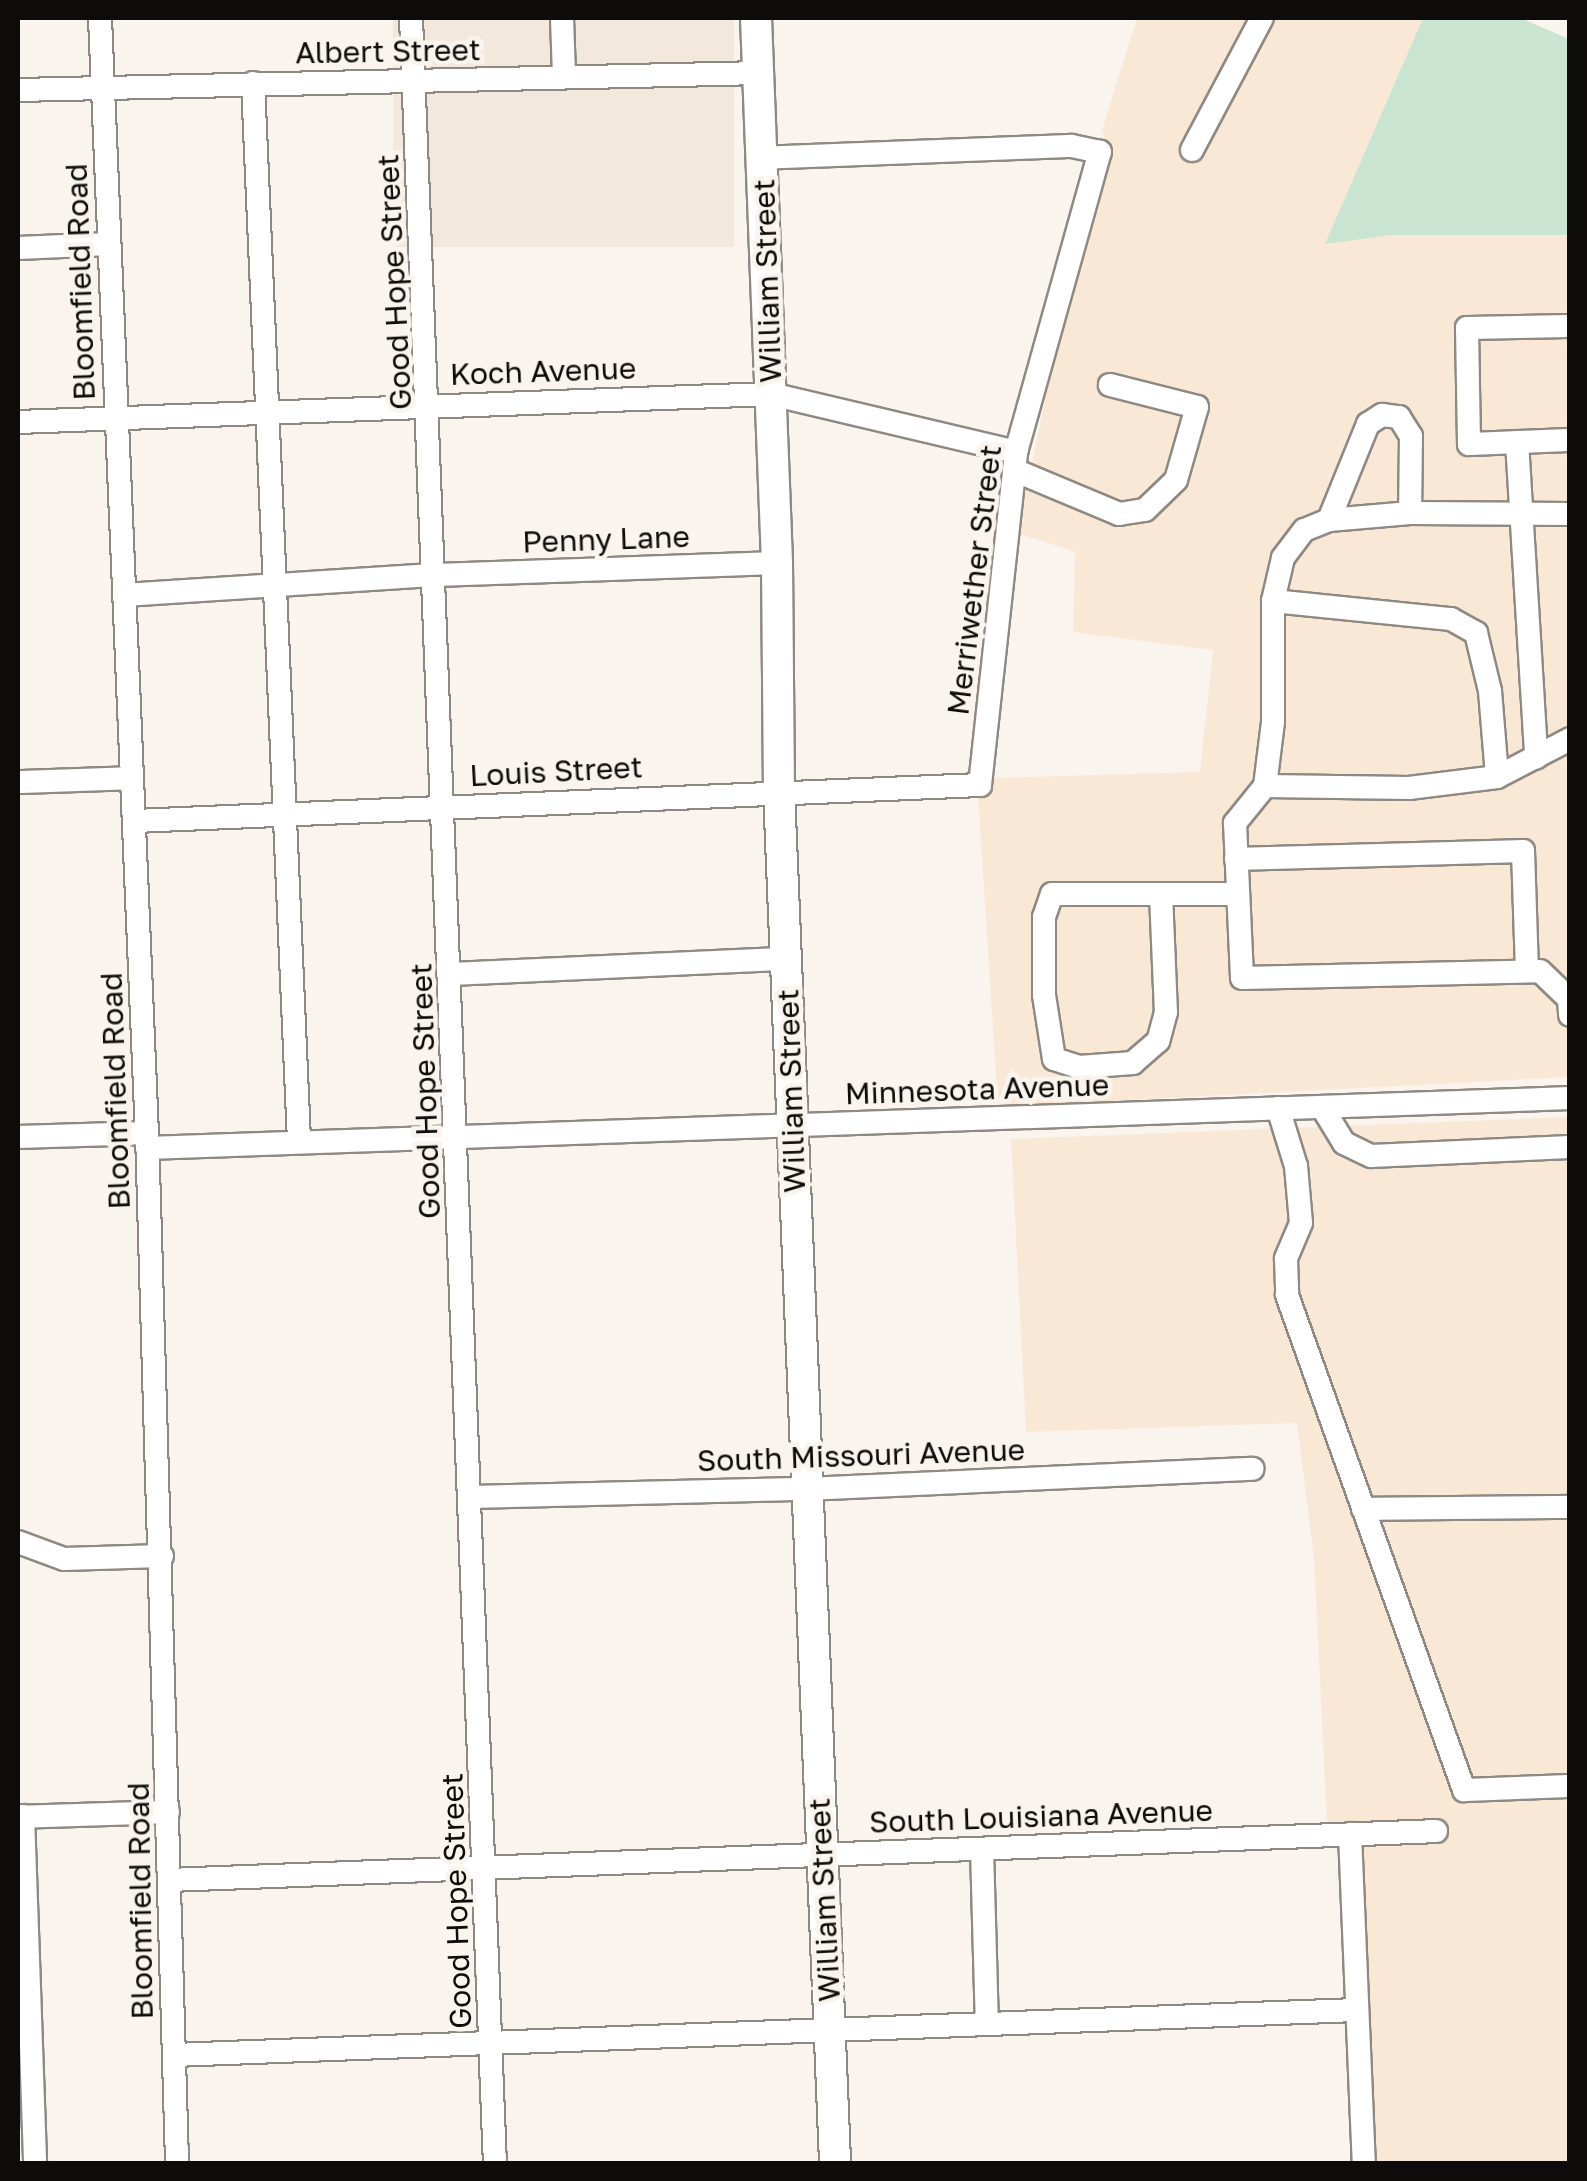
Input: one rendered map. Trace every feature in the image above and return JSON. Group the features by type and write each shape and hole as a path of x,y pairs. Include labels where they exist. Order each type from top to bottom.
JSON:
{"main road":[{"name":"William Street","path":"756,18 777,563 779,791 835,2164"}],"street":[{"name":"Bloomfield Road","path":"100,18 162,1556 177,2164"},
{"name":"Good Hope Street","path":"411,18 430,405 496,2164"},
{"path":"562,18 564,76"},
{"path":"1192,150 1262,18"},
{"name":"Albert Street","path":"18,90 759,73"},
{"path":"253,83 298,1142"},
{"name":"Merriwether Street","path":"762,158 1071,146 1100,152 1015,461 980,785"},
{"path":"18,248 109,244"},
{"path":"1570,326 1467,328 1469,444 1570,440"},
{"name":"Koch Avenue","path":"18,422 771,394 1015,461 1120,514 1144,510 1176,480 1197,407 1110,384"},
{"path":"1329,520 1368,424 1382,416 1399,417 1411,436 1410,513"},
{"path":"1517,442 1536,757"},
{"path":"1570,514 1410,513 1329,520 1304,530 1283,558 1274,601 1273,722 1265,786 1235,823 1242,978 1540,971 1570,999 1570,1015"},
{"name":"Penny Lane","path":"124,595 436,576 777,563"},
{"path":"1274,601 1451,619 1476,634 1490,690 1498,777"},
{"path":"1265,786 1408,788 1498,777 1570,739"},
{"path":"18,782 132,778"},
{"name":"Louis Street","path":"135,821 980,785"},
{"path":"1236,859 1523,851 1527,971"},
{"path":"1162,894 1166,1012 1158,1042 1133,1063 1079,1067 1054,1060 1044,976 1044,917 1052,894 1162,894 1238,894"},
{"path":"451,974 786,959"},
{"name":"Minnesota Avenue","path":"18,1137 298,1142 1570,1098"},
{"path":"1322,1107 1344,1144 1370,1156 1570,1147"},
{"path":"1278,1108 1296,1166 1301,1223 1286,1258 1287,1296 1464,1790 1570,1786"},
{"name":"South Missouri Avenue","path":"471,1497 1253,1469"},
{"path":"1363,1509 1570,1507"},
{"path":"18,1542 64,1559 162,1556"},
{"path":"34,2164 20,1816 168,1812"},
{"name":"South Louisiana Avenue","path":"169,1880 484,1864 1436,1831"},
{"path":"1350,1834 1364,2164"},
{"path":"982,1848 988,2023"},
{"path":"174,2055 1357,2010"}],"shaded area":[{"path":"393,18 734,18 734,247 393,247"},
{"path":"1137,18 1423,18 1326,243 1391,235 1569,235 1569,1077 998,1107 978,795 994,778 1200,772 1213,650 1073,632 1075,552 1017,533 1050,377 1108,149 1102,130"},
{"path":"1569,1117 1569,2163 1377,2163 1355,1823 1327,1825 1314,1559 1297,1423 1026,1432 1011,1139"}],"green space":[{"path":"1423,18 1520,18 1569,39 1569,235 1391,235 1325,244"}]}
